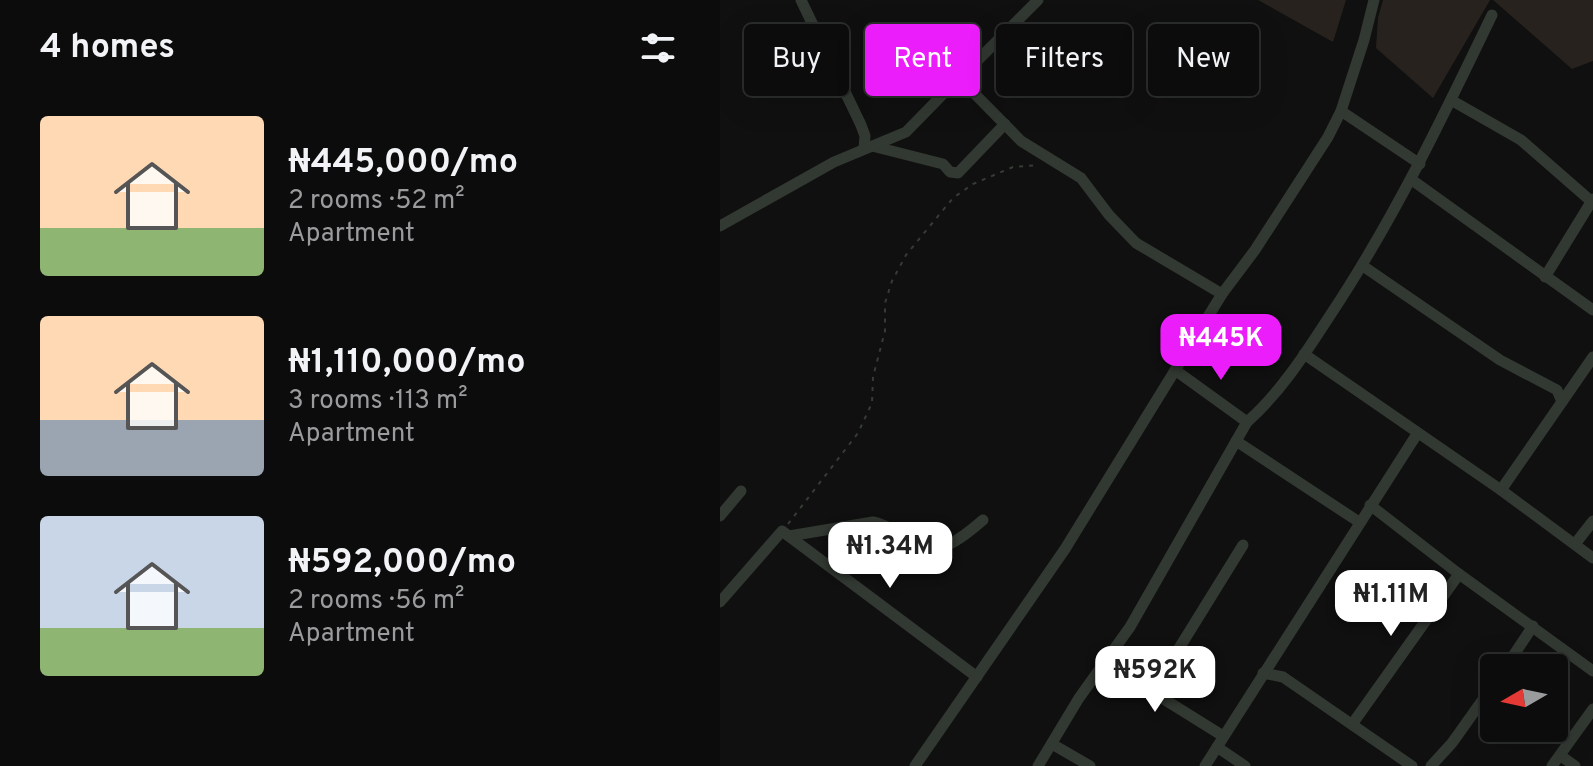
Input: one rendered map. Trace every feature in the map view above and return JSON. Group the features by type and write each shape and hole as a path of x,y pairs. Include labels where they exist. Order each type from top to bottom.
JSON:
{"street":[{"path":"801,0 861,125 868,147"},
{"path":"980,58 1038,0"},
{"path":"915,766 1065,549 1222,294 1255,250 1328,137 1341,111 1374,0"},
{"path":"1038,766 1079,698 1106,663 1154,587 1247,422 1262,409 1304,354 1363,266 1412,180 1492,15"},
{"path":"720,226 868,147 906,132 941,96"},
{"path":"977,96 1021,141 1081,178 1109,215 1136,243 1222,294"},
{"path":"1451,100 1521,140 1592,200 1545,277"},
{"path":"1341,111 1420,164"},
{"path":"868,147 943,164 950,172 958,173 1005,124"},
{"path":"1412,180 1593,310"},
{"path":"1363,266 1500,360 1557,390 1562,402"},
{"path":"1304,354 1501,490 1593,558"},
{"path":"1501,490 1593,357"},
{"path":"1175,370 1247,422"},
{"path":"1205,766 1417,434"},
{"path":"1236,441 1359,522"},
{"path":"720,516 741,491"},
{"path":"1370,505 1593,671"},
{"path":"720,602 786,533 873,522 885,524 916,544 933,547 954,545 983,520"},
{"path":"1575,544 1593,521"},
{"path":"786,533 977,677"},
{"path":"1152,692 1243,545"},
{"path":"1353,723 1459,574"},
{"path":"1514,654 1533,626"},
{"path":"1106,663 1220,742 1245,766"},
{"path":"1263,673 1283,677 1412,766"},
{"path":"1431,766 1480,704"},
{"path":"1552,766 1593,709"},
{"path":"1052,744 1090,766"},
{"path":"1561,756 1575,766"}],"path":[{"path":"786,533 858,433 872,403 873,377 885,331 885,303 892,281 906,255 953,198 973,184 1013,167 1041,165"}],"shaded area":[{"path":"1258,0 1346,0 1333,42"},
{"path":"1383,0 1490,0 1433,98 1376,48"},
{"path":"1493,0 1593,0 1593,61 1572,69"}]}
